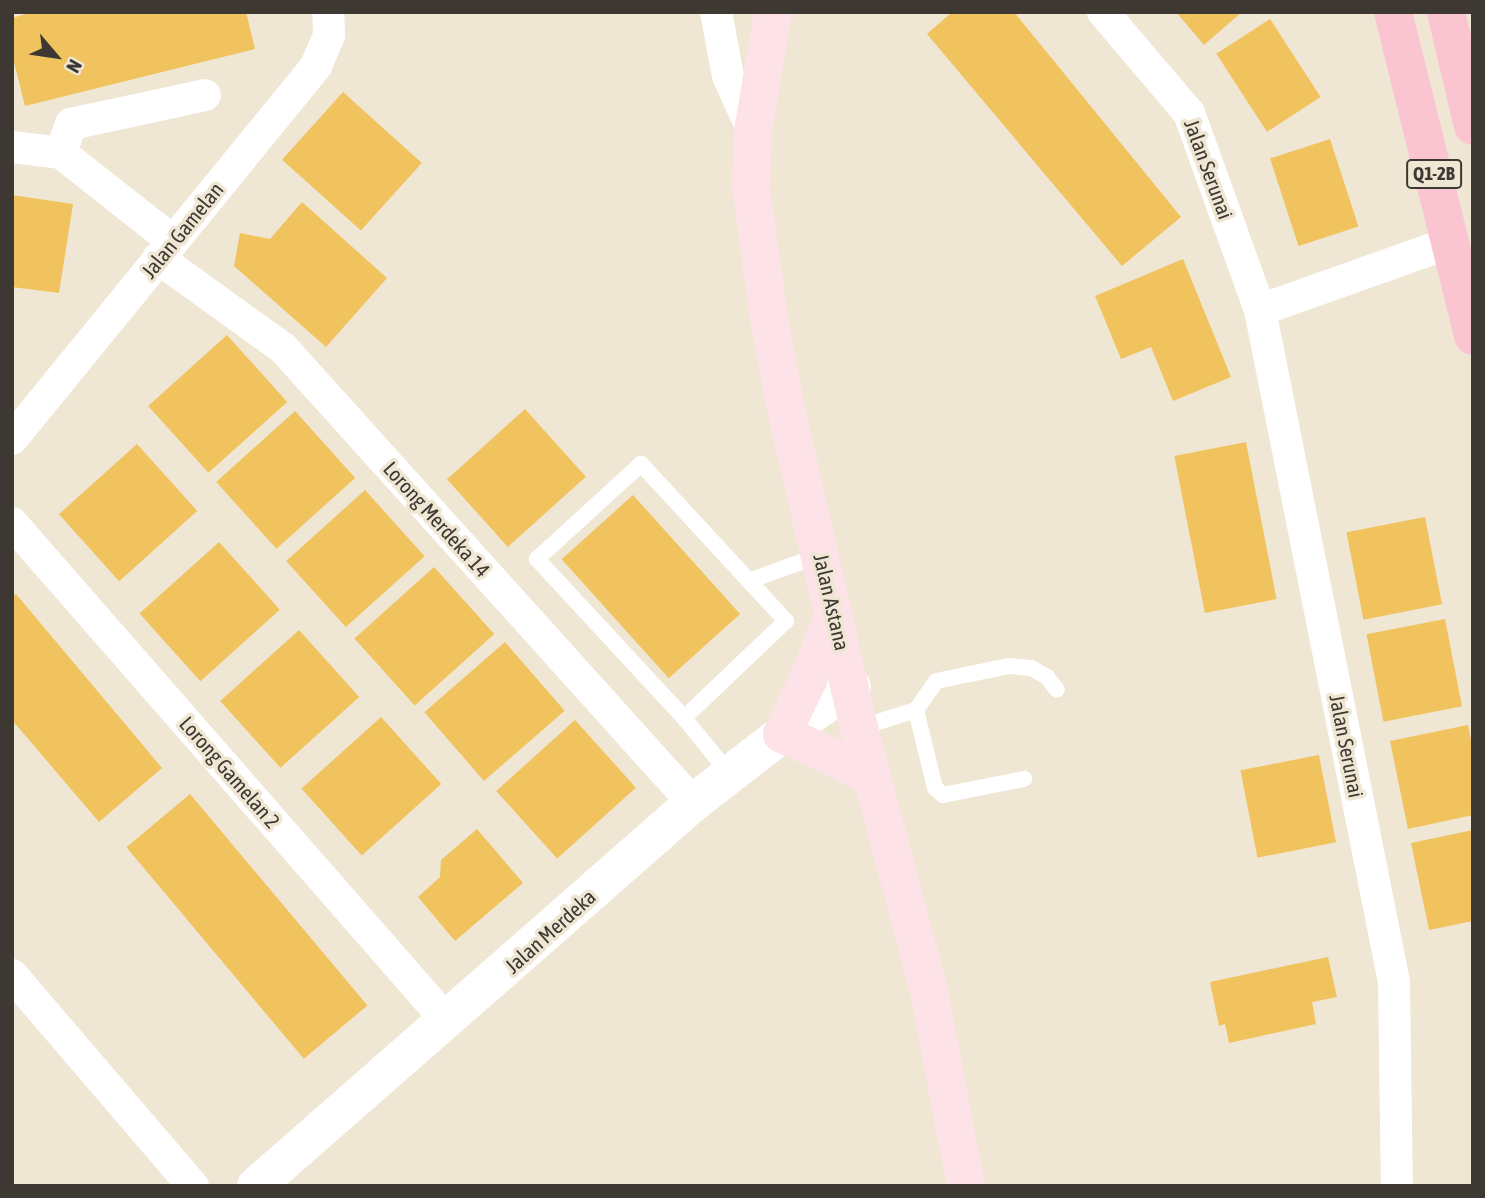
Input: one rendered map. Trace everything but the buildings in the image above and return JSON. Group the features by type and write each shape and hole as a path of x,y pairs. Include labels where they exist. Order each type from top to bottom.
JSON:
{"main road":[{"name":"Jalan Astana","path":"773,12 753,131 751,188 769,318 785,405 852,687 859,728 929,992 966,1186"},
{"name":"Q1-2B","path":"1392,12 1452,242 1473,335"},
{"path":"1446,12 1473,126"},
{"path":"834,613 808,680 782,734 844,762 873,781"}],"street":[{"name":"Jalan Gamelan","path":"12,439 316,66 330,35 328,12"},
{"path":"716,12 728,76 753,131"},
{"name":"Jalan Serunai","path":"1102,12 1189,113 1260,310 1394,982 1397,1186"},
{"path":"12,147 61,153 71,124 205,95"},
{"name":"Lorong Merdeka 14","path":"61,153 166,250 283,348 693,803"},
{"path":"1260,310 1452,242"},
{"name":"Lorong Gamelan 2","path":"12,523 447,1021"},
{"name":"Jalan Merdeka","path":"266,1183 693,803 782,734 852,687"},
{"path":"12,975 193,1186"}],"lane":[{"path":"684,718 786,621 751,580 641,464 537,559 684,718 730,773"},
{"path":"751,580 821,555"},
{"path":"859,728 916,710 936,681 1009,666 1031,668 1047,677 1056,690"},
{"path":"916,710 935,788 943,795 1024,779"}]}
